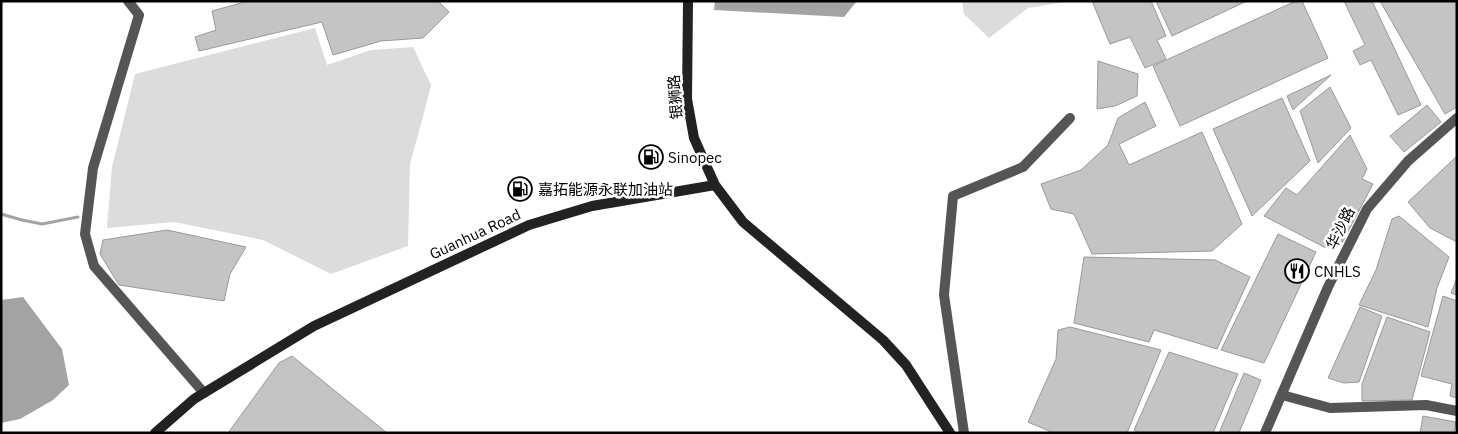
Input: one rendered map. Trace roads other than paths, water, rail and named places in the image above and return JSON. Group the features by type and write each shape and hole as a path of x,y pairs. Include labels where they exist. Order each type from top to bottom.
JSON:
{"main road":[{"name":"银狮路","path":"688,1 687,99 694,138 715,185"},
{"name":"Guanhua Road","path":"155,433 194,399 314,326 529,225 592,206 715,185"},
{"path":"715,185 743,222 883,340 906,364 950,433"}],"street":[{"path":"128,1 139,15 93,168 84,234 94,266 204,393"},
{"path":"964,433 944,295 953,196 1022,167 1070,118"},
{"name":"华沙路","path":"1265,433 1328,287 1366,209 1408,161 1457,118"},
{"path":"1282,395 1330,408 1426,405 1457,411"}],"waterway":[{"path":"1,214 42,224 78,217"}],"place":[{"name":"Sinopec","path":"651,157"},
{"name":"嘉拓能源永联加油站","path":"520,189"},
{"name":"CNHLS","path":"1297,271"}]}
